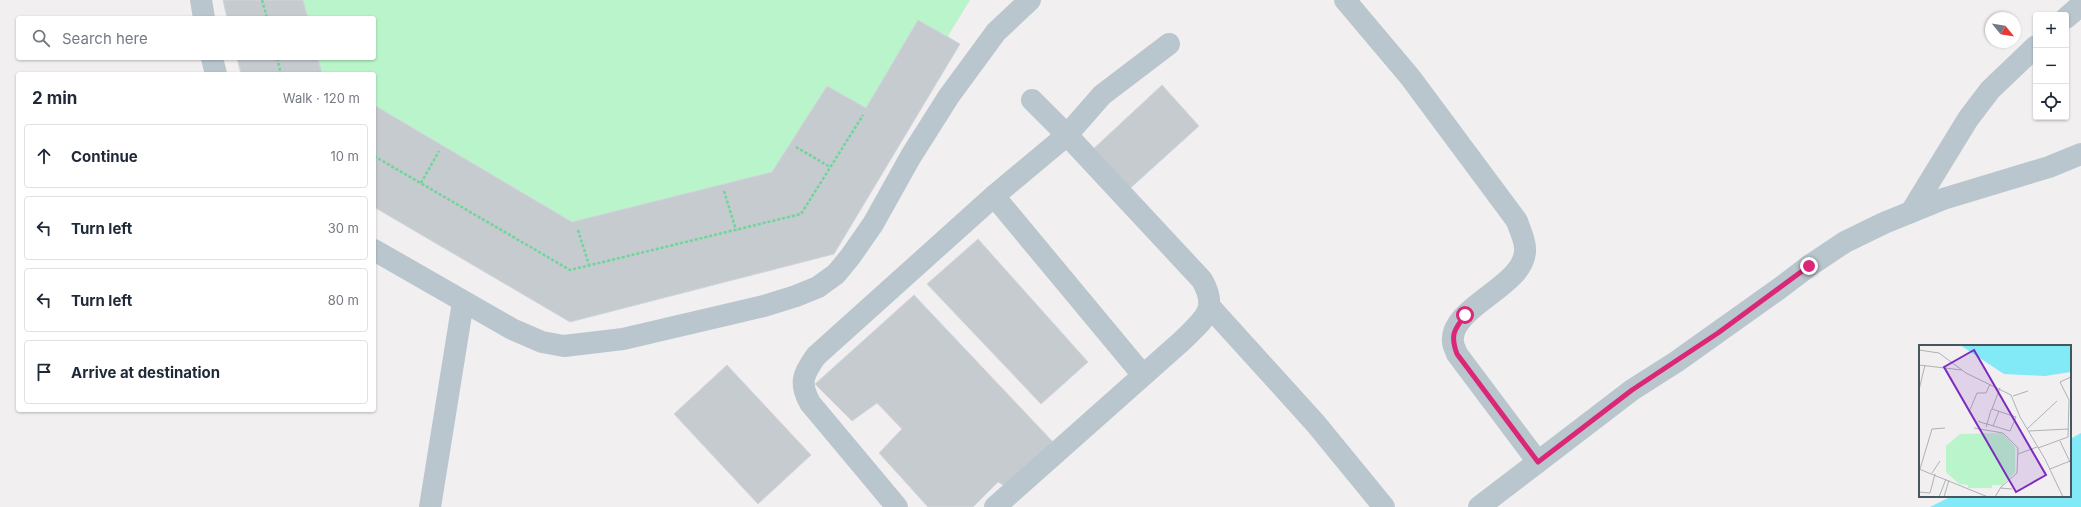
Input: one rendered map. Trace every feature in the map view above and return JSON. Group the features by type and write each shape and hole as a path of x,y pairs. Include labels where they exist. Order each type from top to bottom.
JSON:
{"street":[{"path":"201,0 204,16"},
{"path":"376,251 512,329 542,342 564,346 623,339 662,330 764,306 818,287 836,274 861,242 929,127 976,59 996,32 1030,0"},
{"path":"1345,0 1410,77 1517,221 1524,238 1525,251 1522,265 1512,278 1465,315 1456,327 1452,341 1457,354 1538,462"},
{"path":"2069,15 2081,5"},
{"path":"897,507 810,403 804,393 803,380 807,368 816,356 994,196 1067,135 1102,95 1169,44"},
{"path":"1911,212 1968,119 1990,90 2034,48"},
{"path":"212,60 216,72"},
{"path":"995,507 1037,471 1142,374 1187,335 1201,321 1210,307 1209,293 1202,280 1067,135 1032,100"},
{"path":"1478,507 1632,390 1718,333 1809,266 1845,242 1943,199 2049,167 2081,154"},
{"path":"994,196 1142,374"},
{"path":"430,507 463,302"},
{"path":"1210,307 1316,424 1384,507"}],"path":[{"path":"262,0 266,16"},
{"path":"278,60 280,72"},
{"path":"376,157 570,270 801,214 863,114"},
{"path":"796,147 830,167"},
{"path":"421,184 439,151"},
{"path":"724,191 736,230"},
{"path":"578,230 589,265"}],"green space":[{"path":"223,0 970,0 948,36 960,44 834,254 570,322 376,208 376,72 240,72 238,60 376,60 376,16 227,16"}],"water":[{"path":"2081,433 2081,507 1930,507 1950,497 2071,497 2071,438"}],"building":[{"path":"223,0 303,0 307,16 227,16"},
{"path":"918,20 960,44 834,254 570,322 376,208 376,106 572,222 772,172 827,86 866,108"},
{"path":"238,60 318,60 322,72 240,72"},
{"path":"1162,85 1199,126 1126,192 1090,152"},
{"path":"978,239 1088,362 1041,404 927,284"},
{"path":"914,295 1053,442 1005,486 998,482 973,507 928,507 879,453 902,429 877,403 852,421 815,384"},
{"path":"727,365 811,455 758,504 674,414"}],"route":[{"path":"1465,315 1456,327 1452,341 1457,354 1538,462 1632,390 1718,333 1809,266"}]}
